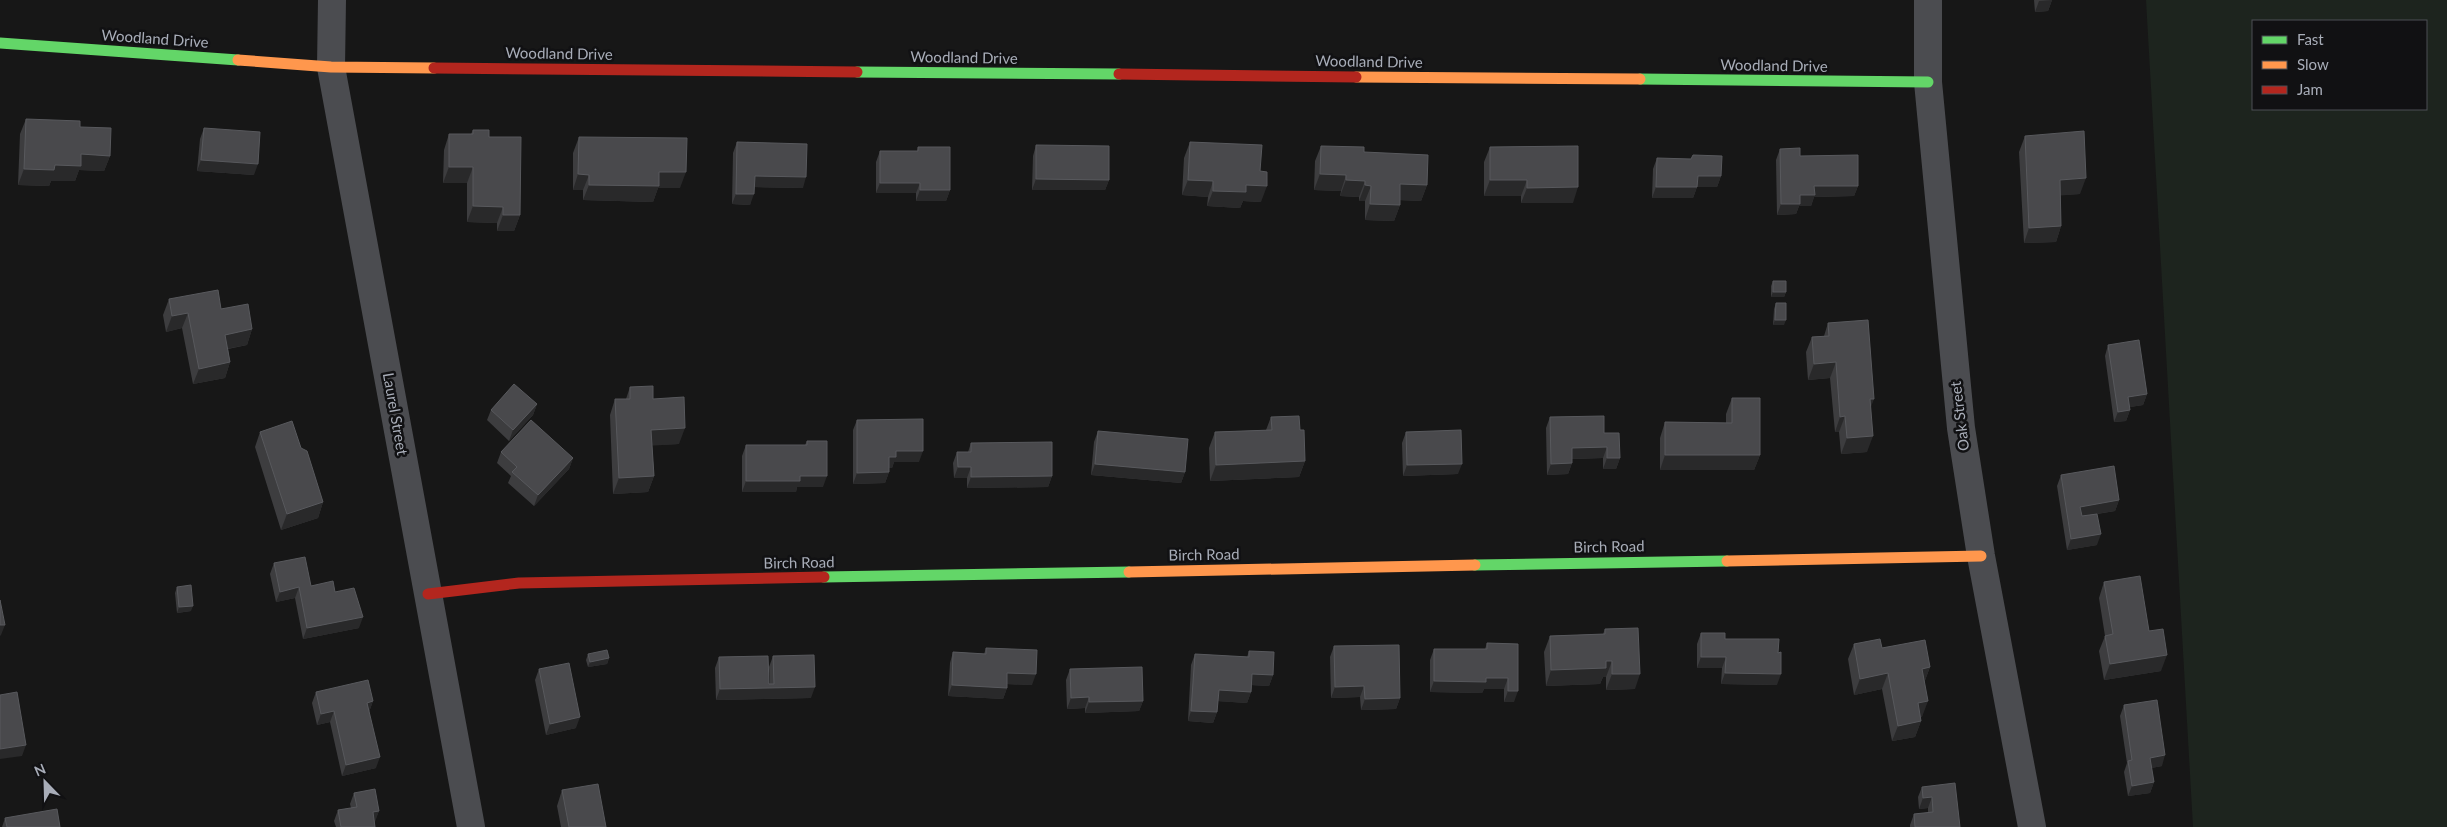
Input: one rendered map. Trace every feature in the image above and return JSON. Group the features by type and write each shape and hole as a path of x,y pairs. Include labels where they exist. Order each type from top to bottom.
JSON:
{"street":[{"name":"Laurel Street","path":"332,0 331,67 471,827"},
{"name":"Oak Street","path":"1928,0 1928,82 1960,428 1981,556 2032,827"},
{"name":"Woodland Drive","path":"0,43 331,67 1928,82"},
{"name":"Birch Road","path":"428,594 519,583 1981,556"}],"shaded area":[{"path":"2146,0 2447,0 2447,827 2193,827"}],"building":[{"path":"26,119 80,121 80,127 111,128 110,156 81,154 81,166 55,165 54,170 24,169"},
{"path":"204,128 260,132 258,164 201,160"},
{"path":"473,130 489,130 489,137 521,137 520,215 503,215 503,207 473,206 473,167 449,167 449,134 473,134"},
{"path":"2084,131 2086,178 2060,180 2061,226 2029,228 2025,136"},
{"path":"579,137 687,138 686,172 659,172 659,186 589,185 589,175 578,174"},
{"path":"737,142 807,144 806,177 755,176 754,194 736,194"},
{"path":"1190,142 1262,145 1260,171 1267,172 1267,186 1246,185 1246,192 1213,191 1213,181 1188,180"},
{"path":"1036,145 1109,146 1109,180 1036,179"},
{"path":"1321,146 1364,147 1364,152 1428,155 1427,185 1400,184 1400,205 1370,204 1371,186 1365,185 1365,181 1346,180 1346,175 1320,174"},
{"path":"1578,146 1578,187 1527,188 1527,180 1490,180 1490,147"},
{"path":"918,147 950,147 950,190 920,190 920,183 880,183 880,151 918,151"},
{"path":"1800,148 1800,156 1858,155 1858,186 1814,186 1815,195 1800,195 1800,204 1781,204 1780,149"},
{"path":"1693,155 1722,156 1721,176 1698,176 1697,187 1656,187 1657,158 1691,159"},
{"path":"1773,281 1786,281 1786,292 1773,292"},
{"path":"218,290 221,309 248,304 252,329 225,335 230,362 199,369 188,313 172,316 169,299"},
{"path":"1776,303 1786,303 1786,320 1775,320"},
{"path":"1868,320 1874,399 1870,399 1873,436 1847,438 1845,416 1840,417 1836,362 1814,364 1812,337 1829,336 1828,323"},
{"path":"2139,340 2147,394 2128,397 2130,410 2118,412 2108,345"},
{"path":"514,384 537,404 513,430 491,410"},
{"path":"653,386 653,399 684,397 685,428 651,430 654,476 619,478 615,399 630,399 630,387"},
{"path":"1732,398 1760,398 1760,455 1665,455 1665,422 1732,423"},
{"path":"1299,416 1300,430 1304,430 1305,461 1216,465 1215,432 1272,430 1271,417"},
{"path":"1604,416 1604,433 1619,433 1620,458 1607,458 1607,447 1572,448 1572,463 1551,464 1550,417"},
{"path":"923,419 923,451 896,451 896,457 889,457 889,472 857,473 857,420"},
{"path":"531,420 573,458 538,495 512,472 517,467 501,452"},
{"path":"292,421 301,448 307,451 323,502 287,514 260,432"},
{"path":"1461,430 1462,464 1407,465 1406,432"},
{"path":"1098,431 1188,439 1185,472 1095,464"},
{"path":"807,441 827,441 827,476 800,476 800,481 746,481 746,445 807,445"},
{"path":"1052,442 1052,476 971,477 971,467 958,467 957,452 971,452 971,443"},
{"path":"2114,466 2119,500 2080,507 2082,516 2097,514 2101,534 2071,539 2061,475"},
{"path":"305,557 311,586 333,581 335,592 354,588 363,617 307,628 299,587 280,592 274,563"},
{"path":"2140,576 2149,631 2163,629 2167,655 2110,664 2105,636 2113,634 2104,582"},
{"path":"191,585 193,606 179,607 177,587"},
{"path":"0,600 5,625 0,625"},
{"path":"1638,628 1640,674 1612,674 1612,661 1606,661 1606,668 1551,670 1550,636 1605,634 1605,629"},
{"path":"1701,633 1725,633 1725,639 1779,639 1778,653 1781,652 1781,674 1725,673 1726,657 1701,657"},
{"path":"1880,639 1882,648 1925,640 1930,667 1922,669 1928,701 1918,703 1921,721 1898,726 1888,673 1860,679 1854,644"},
{"path":"1487,643 1518,644 1518,691 1508,691 1508,678 1486,678 1486,682 1434,681 1434,649 1487,649"},
{"path":"1399,645 1400,698 1365,699 1364,686 1335,687 1334,646"},
{"path":"986,648 1037,650 1036,674 1007,673 1007,688 952,685 953,652 986,654"},
{"path":"607,650 609,658 590,662 588,654"},
{"path":"1249,651 1274,652 1273,675 1252,674 1251,692 1219,690 1217,712 1191,711 1195,654 1249,657"},
{"path":"814,655 815,687 720,689 719,657 768,656 769,684 774,684 773,656"},
{"path":"569,663 580,717 550,724 539,669"},
{"path":"1142,667 1143,701 1089,702 1089,697 1071,698 1070,669"},
{"path":"368,680 373,701 367,703 380,757 346,765 334,711 321,714 316,692"},
{"path":"17,692 26,745 0,749 0,695"},
{"path":"2157,700 2165,755 2150,758 2154,782 2132,786 2128,761 2132,760 2124,705"},
{"path":"1955,783 1960,827 1915,827 1914,814 1933,812 1932,797 1923,798 1922,787"},
{"path":"598,784 606,827 569,827 562,790"},
{"path":"375,789 379,811 373,812 375,827 341,827 338,810 357,807 354,793"},
{"path":"57,809 60,827 7,827 5,818"}],"traffic: fast":[{"path":"0,43 238,60"},
{"path":"857,72 1119,74"},
{"path":"1640,79 1928,82"},
{"path":"1475,565 1727,561"},
{"path":"824,577 1129,572"}],"traffic: slow":[{"path":"238,60 331,67 434,68"},
{"path":"1356,77 1640,79"},
{"path":"1727,561 1981,556"},
{"path":"1129,572 1475,565"}],"traffic: jam":[{"path":"434,68 857,72"},
{"path":"1119,74 1356,77"},
{"path":"428,594 519,583 824,577"}]}
